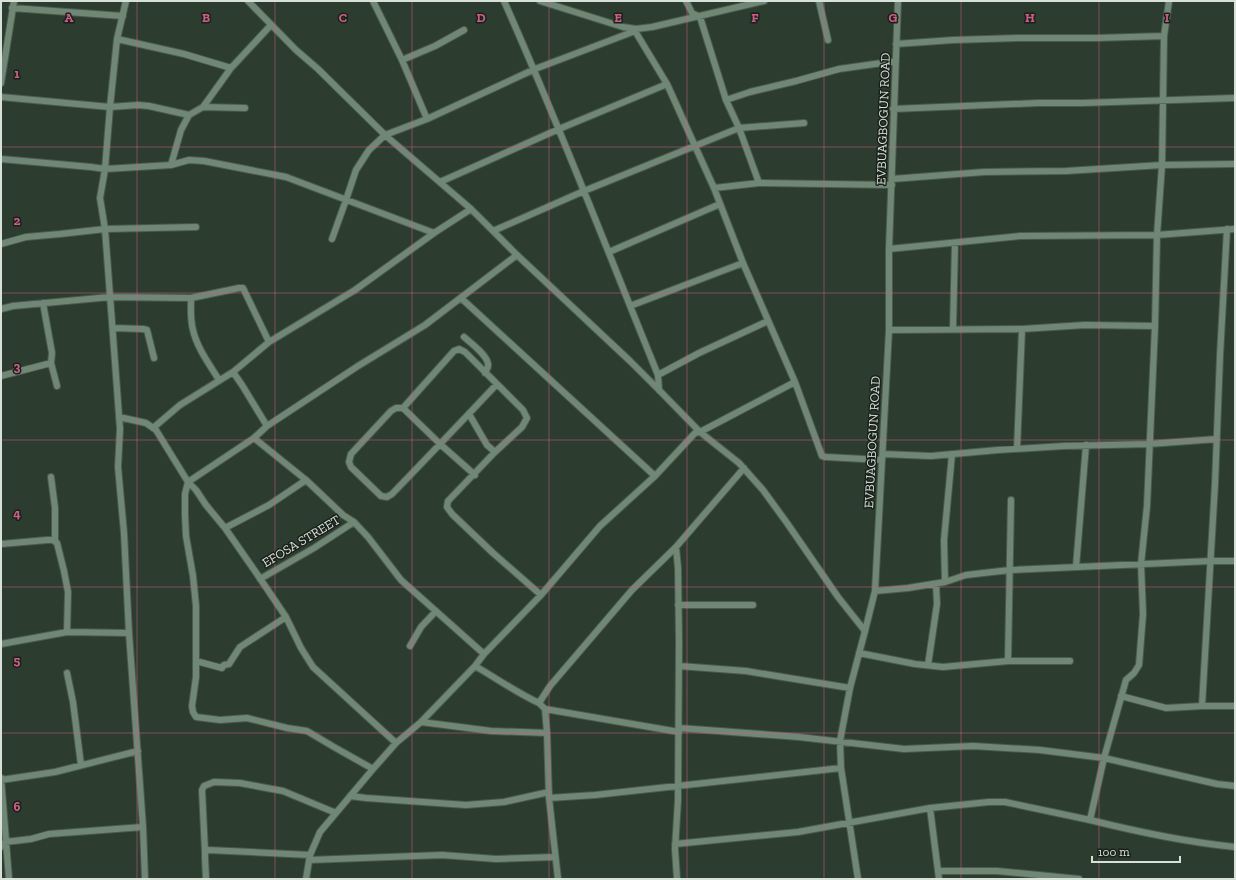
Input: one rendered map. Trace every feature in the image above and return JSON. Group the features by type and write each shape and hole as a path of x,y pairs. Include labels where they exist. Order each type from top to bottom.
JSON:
{"street":[{"path":"1,83 14,1"},
{"path":"126,1 117,39 105,169 100,198 105,229 119,417 118,467 124,533 145,879"},
{"path":"248,1 296,50 318,69 385,135 471,209 517,255 659,390 700,432 739,462 763,490 838,597 865,631"},
{"path":"373,1 402,60 427,119"},
{"path":"504,1 535,69 609,252 658,375 659,390"},
{"path":"540,1 636,30 667,84 714,188 743,263 795,382 822,456 931,456 1017,449 1086,445 1150,444 1217,439"},
{"path":"686,1 692,13 700,17 726,100 739,128 758,183"},
{"path":"332,239 356,170 369,150 385,135 427,119 535,69 636,30 700,17 743,3 764,1"},
{"path":"819,1 828,40"},
{"name":"EVBUAGBOGUN ROAD","path":"858,879 841,768 840,741 850,688 875,591 890,330 889,249 898,1"},
{"path":"1090,820 1104,758 1126,680 1134,673 1139,665 1143,614 1141,564 1147,506 1155,326 1157,235 1162,165 1164,36 1169,1"},
{"path":"12,8 123,16"},
{"path":"171,165 181,130 189,115 203,107 231,68 271,25"},
{"path":"402,60 435,46 464,30"},
{"path":"896,44 953,40 1164,36"},
{"path":"117,39 184,54 231,68"},
{"path":"726,100 750,92 839,69 896,61"},
{"path":"440,182 559,129 667,84"},
{"path":"1,97 110,107 138,105 149,106 189,115"},
{"path":"893,109 1038,103 1235,98"},
{"path":"203,107 246,108"},
{"path":"493,231 584,191 739,128 804,123"},
{"path":"1,159 105,169 171,165 189,160 204,160 286,177 434,233"},
{"path":"714,188 758,183 892,182 984,172 1066,171 1162,165 1235,164"},
{"path":"609,252 720,204"},
{"path":"153,428 180,405 233,372 269,342 354,290 434,233 471,209"},
{"path":"1,244 26,237 105,229 196,227"},
{"path":"889,249 1020,236 1157,235 1235,228"},
{"path":"1202,706 1211,561 1227,229"},
{"path":"952,329 955,243"},
{"path":"373,769 307,731 287,728 247,718 220,720 196,717 192,706 196,677 196,606 193,576 186,536 185,515 185,494 188,482 254,438 267,426 358,366 425,325 517,255"},
{"path":"630,306 743,263"},
{"path":"1,309 13,306 110,297 191,298 243,288 269,342"},
{"path":"191,298 193,330 199,346 219,380"},
{"path":"461,298 654,476"},
{"path":"43,303 52,353 50,363 57,386"},
{"path":"658,375 699,352 768,321"},
{"path":"890,330 1022,329 1085,325 1155,326"},
{"path":"113,328 147,330 154,358"},
{"path":"1017,449 1022,329"},
{"path":"464,337 482,354 488,363 485,373"},
{"path":"403,408 454,351 459,349 464,352 524,410 527,418 522,427 448,501 447,507 452,514 488,548 541,595"},
{"path":"1,376 50,363"},
{"path":"233,372 267,426"},
{"path":"306,879 309,858 320,832 396,743 421,722 475,666 484,654 541,595 600,526 654,476 695,433 700,432 795,382"},
{"path":"475,475 440,444 403,408 396,408 391,411 351,454 349,462 351,467 381,496 387,497 392,494 440,444 469,414 497,384"},
{"path":"469,414 487,445 496,452"},
{"path":"119,417 146,423 153,428 188,482 196,490 225,528 260,578 286,617 301,648 313,667 396,743"},
{"path":"254,438 306,480 343,515 354,522 401,580 484,654"},
{"path":"1076,567 1086,445"},
{"path":"945,582 944,540 952,454"},
{"path":"539,703 550,686 627,595 676,547 744,468"},
{"path":"51,477 55,508 55,541 58,546 68,592 68,632"},
{"path":"225,528 269,505 306,480"},
{"path":"1008,661 1011,500"},
{"name":"EFOSA STREET","path":"260,578 314,548 354,522"},
{"path":"1,544 47,540 55,541"},
{"path":"676,547 679,666 678,786 675,844 677,879"},
{"path":"875,591 936,584 966,575 1010,570 1235,561"},
{"path":"928,665 937,604 936,584"},
{"path":"678,605 753,605"},
{"path":"410,646 421,627 436,611"},
{"path":"196,661 222,668 224,665 228,664 240,647 286,617"},
{"path":"1,644 68,632 129,633"},
{"path":"859,653 915,664 943,667 1008,661 1070,661"},
{"path":"475,666 521,694 539,703 545,709 679,730 840,741 904,749 972,746 1040,750 1104,758 1217,784 1235,786"},
{"path":"679,666 746,671 850,688"},
{"path":"67,673 73,702 81,765"},
{"path":"1121,696 1166,708 1235,706"},
{"path":"545,709 549,795 558,879"},
{"path":"421,722 491,730 547,733"},
{"path":"9,879 3,844 1,779 49,773 138,751"},
{"path":"350,796 466,805 504,802 549,795 595,796 841,768"},
{"path":"206,879 202,790 204,786 214,782 240,784 283,791 336,813"},
{"path":"675,844 798,832 930,808 1005,802 1135,831 1235,847"},
{"path":"930,808 939,879"},
{"path":"3,844 49,834 143,827"},
{"path":"205,852 208,850 309,858 442,855 496,859 555,857"},
{"path":"938,871 984,870 1021,876 1079,879"}]}
